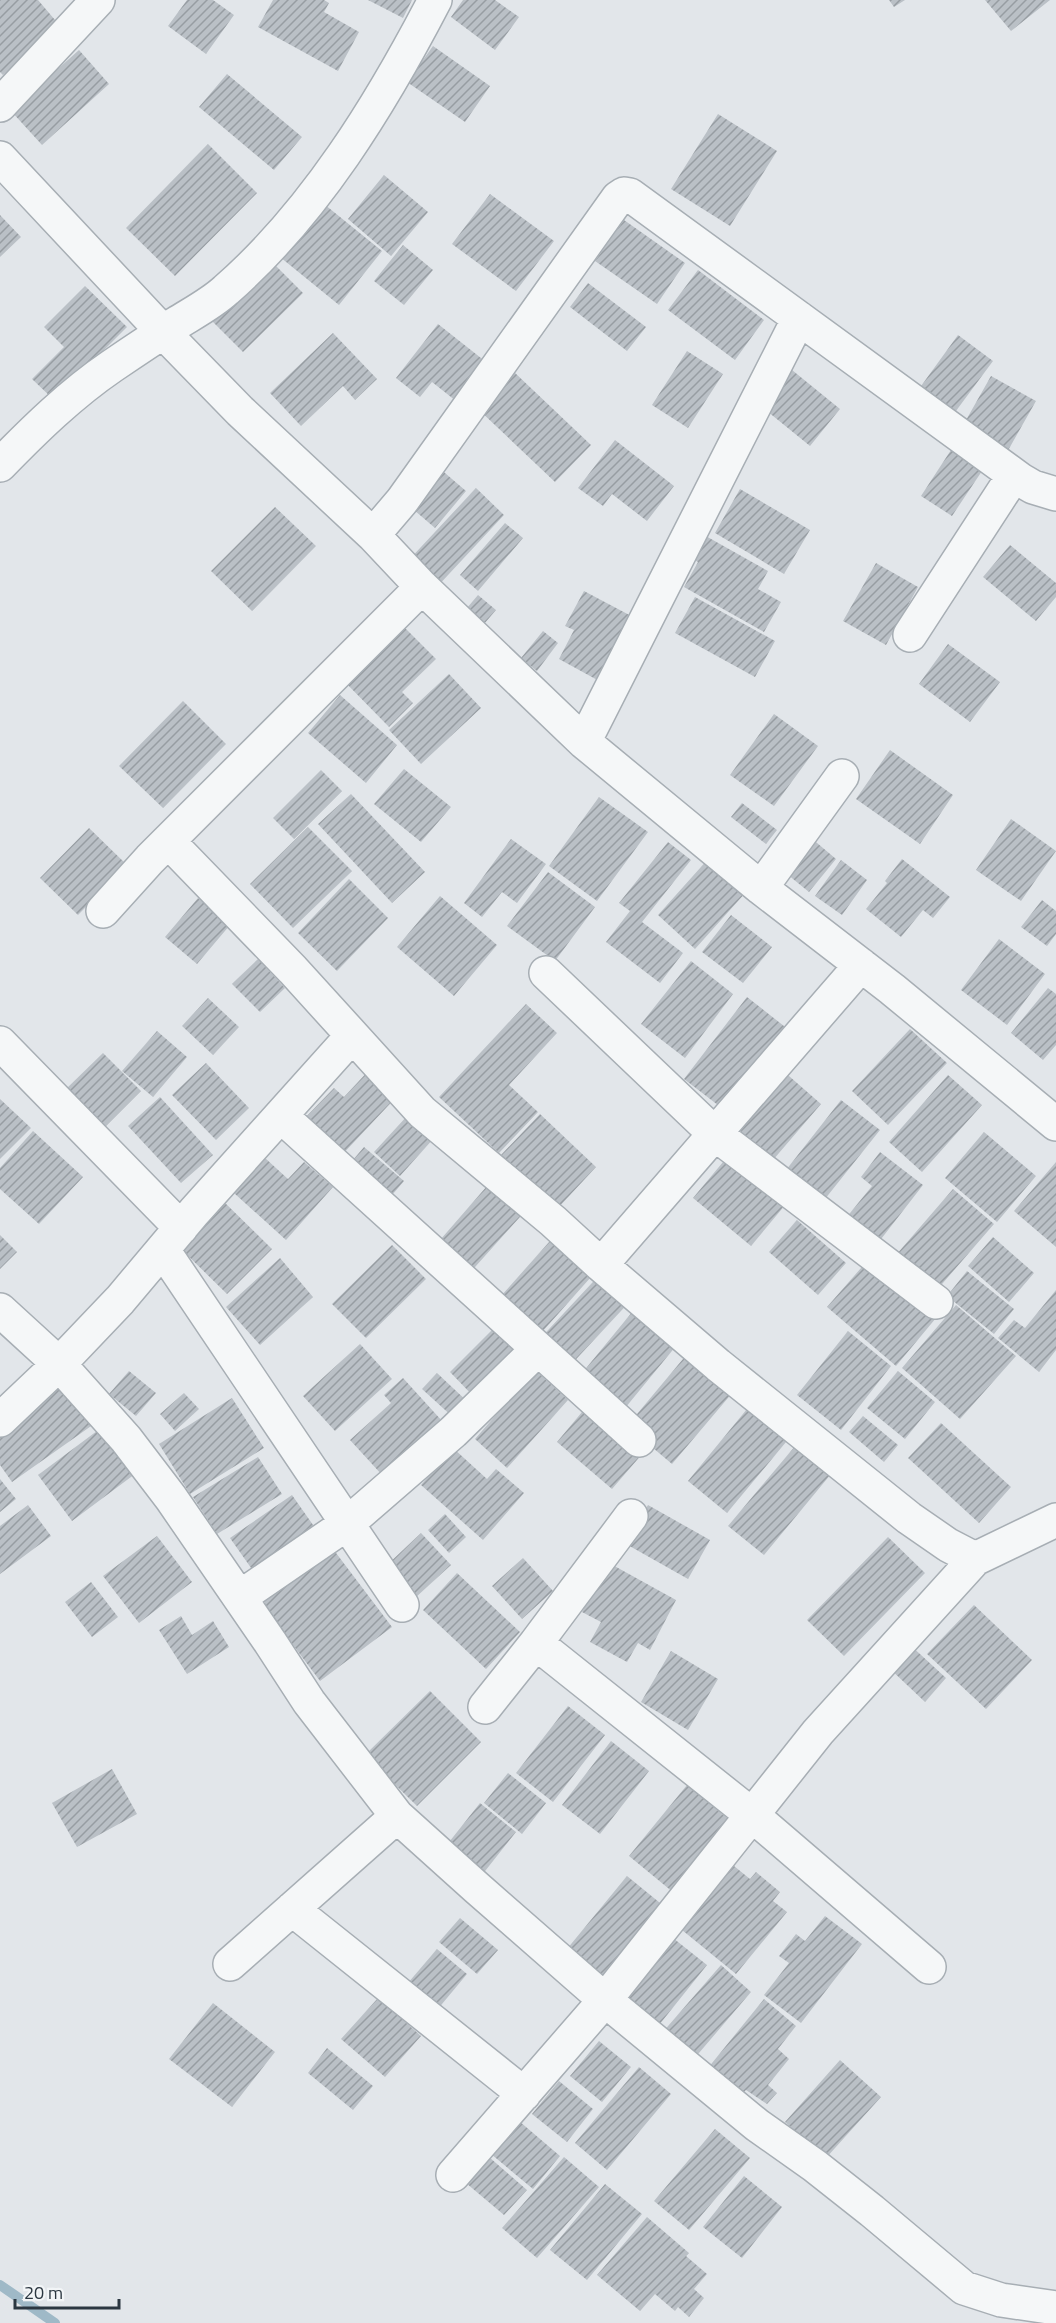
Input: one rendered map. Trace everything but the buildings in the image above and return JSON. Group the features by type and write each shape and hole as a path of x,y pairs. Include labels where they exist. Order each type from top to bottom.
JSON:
{"street":[{"path":"0,105 98,0"},
{"path":"0,465 45,419 109,368 224,292 255,263 296,219 374,108 412,45 435,0"},
{"path":"0,158 240,411 373,535 422,587 584,742 761,888 861,965 1056,1124"},
{"path":"373,535 402,501 618,198 624,194 630,195 1014,475 1033,487 1056,494"},
{"path":"584,742 799,318"},
{"path":"910,635 1014,475"},
{"path":"103,911 168,841 422,587"},
{"path":"761,888 842,776"},
{"path":"168,841 293,970 422,1112 553,1221 718,1365 909,1518 948,1545 975,1559"},
{"path":"601,1265 861,965"},
{"path":"546,973 715,1134 936,1302"},
{"path":"0,1420 59,1364 120,1300 352,1036"},
{"path":"0,1043 172,1239 348,1523 402,1605"},
{"path":"280,1116 639,1440"},
{"path":"0,1310 59,1364 126,1439 171,1497 309,1702 397,1816 605,2000 757,2125 815,2166 872,2211 964,2288 1001,2300 1056,2308"},
{"path":"240,1598 348,1523 453,1432 537,1349"},
{"path":"485,1707 536,1644 631,1516"},
{"path":"453,2175 605,2000 818,1732 975,1559 1056,1520"},
{"path":"536,1644 752,1815 929,1968"},
{"path":"230,1964 397,1816"},
{"path":"292,1909 524,2094"}],"waterway":[{"path":"0,2285 55,2323"}]}
